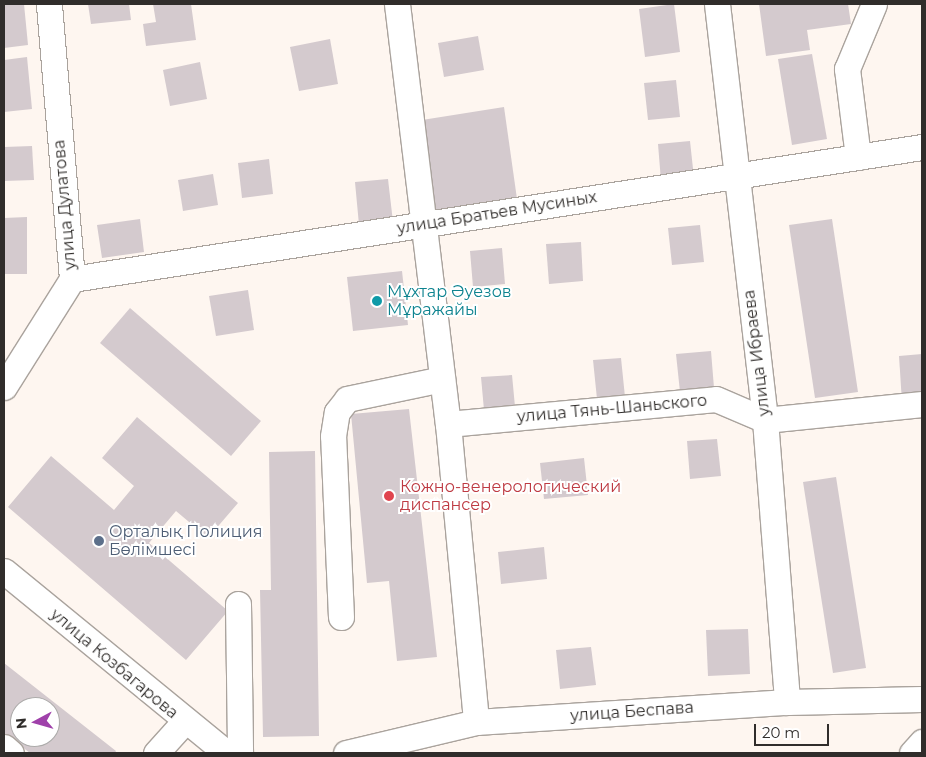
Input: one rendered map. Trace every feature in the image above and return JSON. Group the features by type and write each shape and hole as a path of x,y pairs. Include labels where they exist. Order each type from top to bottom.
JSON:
{"street":[{"name":"улица Дулатова","path":"4,387 72,279 49,4"},
{"path":"397,4 448,424 476,722"},
{"name":"улица Ибраева","path":"717,4 735,176 765,420 787,702"},
{"path":"858,157 847,69 874,4"},
{"name":"улица Братьев Мусиных","path":"72,279 922,147"},
{"path":"341,617 333,436 337,412 348,399 442,379"},
{"name":"улица Тянь-Шаньского","path":"448,424 716,399 765,420 922,404"},
{"name":"улица Козбагарова","path":"4,571 183,723 226,753"},
{"path":"238,604 240,753"},
{"name":"улица Беспава","path":"346,753 476,722 787,702 922,699"},
{"path":"156,753 183,723"},
{"path":"912,753 922,742"},
{"path":"4,747 11,753"}],"building":[{"path":"4,4 24,4 28,45 4,48"},
{"path":"88,4 129,4 131,20 91,24"},
{"path":"153,4 191,4 196,40 146,46 143,24 156,22"},
{"path":"674,4 680,52 645,57 639,9"},
{"path":"759,4 848,4 851,24 807,30 810,50 766,56"},
{"path":"478,36 484,70 444,77 438,43"},
{"path":"330,39 338,84 299,91 290,47"},
{"path":"812,54 827,139 792,145 778,59"},
{"path":"27,57 32,109 4,112 4,60"},
{"path":"200,62 207,99 170,106 163,70"},
{"path":"676,80 680,117 648,120 644,83"},
{"path":"504,107 517,199 436,211 422,120"},
{"path":"690,141 694,178 661,181 658,144"},
{"path":"32,146 34,180 4,181 4,147"},
{"path":"269,159 273,194 242,198 238,163"},
{"path":"213,174 218,205 183,211 178,180"},
{"path":"388,179 393,222 359,225 355,182"},
{"path":"27,217 27,274 4,274 4,218"},
{"path":"140,219 144,252 102,258 97,225"},
{"path":"832,219 858,392 815,398 789,225"},
{"path":"700,225 704,262 672,265 668,228"},
{"path":"581,242 583,281 549,284 546,244"},
{"path":"502,248 505,284 473,287 470,251"},
{"name":"Мұхтар Әуезов Мұражайы","path":"402,271 408,325 353,331 347,277"},
{"path":"248,290 254,330 216,336 209,296"},
{"path":"130,308 261,421 231,456 100,343"},
{"path":"711,351 714,388 680,392 676,354"},
{"path":"922,354 922,400 902,402 899,356"},
{"path":"621,358 625,397 597,399 593,360"},
{"path":"512,375 515,407 484,410 481,377"},
{"name":"Кожно-венерологический диспансер","path":"409,409 437,657 397,661 389,581 367,583 351,414"},
{"name":"Орталық Полиция Бөлімшесі","path":"137,417 238,503 208,538 176,511 149,543 228,611 186,660 8,507 51,456 114,510 134,486 102,458"},
{"path":"717,439 721,476 690,479 687,441"},
{"path":"315,451 319,736 263,737 260,590 271,590 269,452"},
{"path":"584,458 588,495 544,499 540,463"},
{"path":"836,477 866,668 833,673 803,482"},
{"path":"544,547 547,579 501,584 498,552"},
{"path":"748,629 750,674 708,676 706,630"},
{"path":"591,647 596,685 560,689 556,650"},
{"path":"4,663 47,697 10,697 10,738 4,733"},
{"path":"60,707 116,751 115,753 30,753 22,747 60,747"}],"place":[{"name":"Мұхтар Әуезов Мұражайы","path":"377,301"},
{"name":"Кожно-венерологический диспансер","path":"389,496"},
{"name":"Орталық Полиция Бөлімшесі","path":"99,541"}]}
